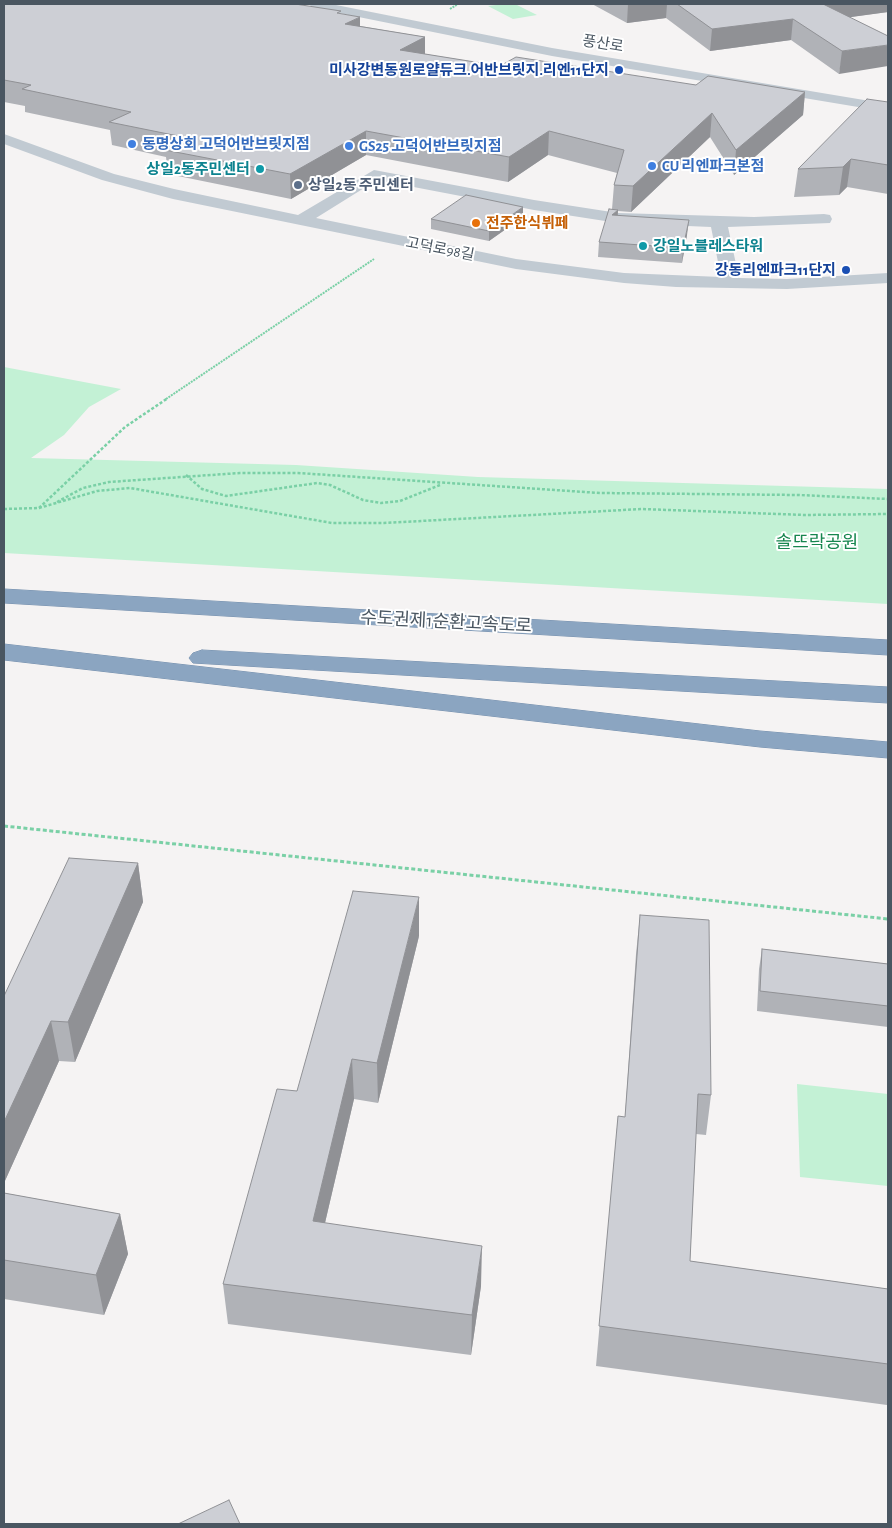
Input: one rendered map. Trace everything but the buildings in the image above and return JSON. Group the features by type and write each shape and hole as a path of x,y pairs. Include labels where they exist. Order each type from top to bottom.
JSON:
{"highway":[{"name":"수도권제1순환고속도로","path":"4,596 888,648"},
{"path":"4,647 888,695"},
{"path":"4,652 760,739 888,750"}],"street":[{"name":"풍산로","path":"314,4 552,52 888,108"},
{"name":"고덕로98길","path":"4,139 108,177 173,194 516,264 642,280 731,284 838,282 888,278"},
{"path":"300,220 374,175 571,212 668,221 824,220"},
{"path":"719,222 731,284"}],"path":[{"path":"39,508 125,427 379,255"},
{"path":"52,505 74,492 97,485 186,475 298,473 600,493 799,494 888,499"},
{"path":"186,475 202,489 226,496 250,494 285,486 317,483 330,485 363,500 381,503 400,501 442,484"},
{"path":"4,509 39,508 97,491 130,488 332,522 384,523 642,509 805,515 888,514"},
{"path":"4,826 888,919"}],"green space":[{"path":"515,4 537,15 513,19 488,6"},
{"name":"솔뜨락공원","path":"4,367 121,389 89,407 64,435 31,458 296,465 478,477 888,489 888,604 4,553"},
{"path":"797,1084 888,1094 888,1186 800,1177"}],"place":[{"name":"미사강변동원로얄듀크.어반브릿지.리엔11단지","path":"619,70"},
{"name":"동명상회 고덕어반브릿지점","path":"132,144"},
{"name":"GS25 고덕어반브릿지점","path":"349,146"},
{"name":"CU 리엔파크본점","path":"652,166"},
{"name":"상일2동주민센터","path":"260,169"},
{"name":"상일2동 주민센터","path":"298,185"},
{"name":"전주한식뷔페","path":"476,223"},
{"name":"강일노블레스타워","path":"643,246"},
{"name":"강동리엔파크11단지","path":"846,270"}]}
